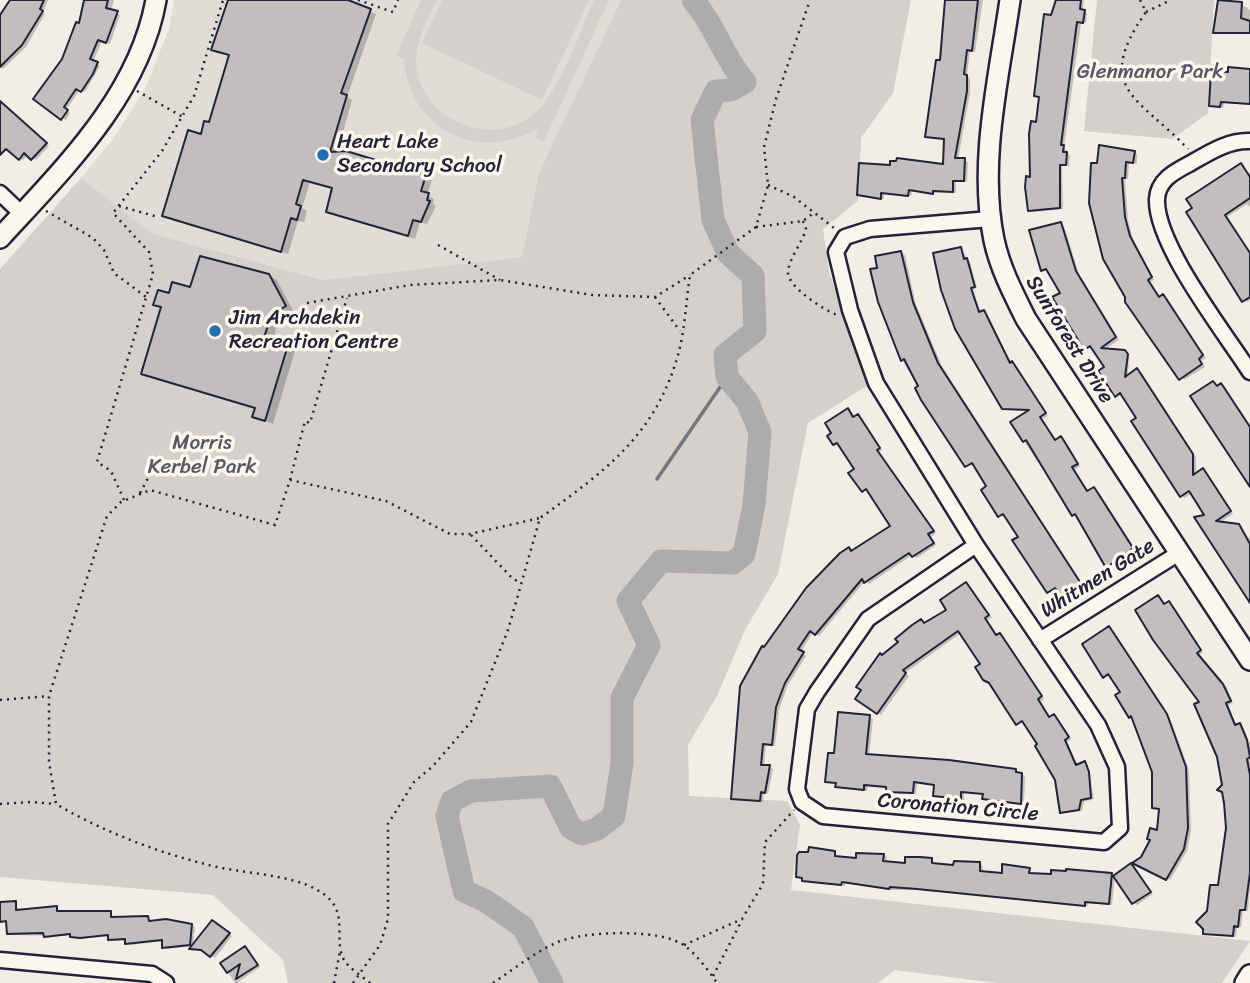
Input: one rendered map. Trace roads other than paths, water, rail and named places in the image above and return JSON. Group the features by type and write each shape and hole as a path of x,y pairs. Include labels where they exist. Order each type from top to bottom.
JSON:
{"street":[{"path":"0,238 107,114 151,27 156,0"},
{"name":"Sunforest Drive","path":"1010,0 989,167 990,219 1005,277 1026,319 1250,660"},
{"path":"1250,141 1235,140 1166,177 1157,198 1161,222 1177,260 1250,372"},
{"path":"0,193 28,207"},
{"name":"Coronation Circle","path":"976,545 868,620 849,643 807,709 797,789 802,802 822,816 1104,842 1120,828 1117,767 1098,726 976,545 876,383 850,310 836,252 845,237 870,229 990,219"},
{"name":"Whitmen Gate","path":"1040,640 1179,553"},
{"path":"0,960 152,974 166,983"},
{"path":"1245,983 1250,975"}],"waterway":[{"path":"552,983 523,927 486,901 464,891 447,816 452,801 471,791 550,786 571,828 582,834 597,829 614,816 622,763 622,698 649,645 628,601 661,561 733,563 744,554 754,505 760,432 747,401 727,377 725,355 755,331 753,276 728,253 713,220 702,120 716,91 731,90 745,82 693,0"},
{"path":"657,479 727,377"}],"place":[{"name":"Heart Lake Secondary School","path":"323,155"},
{"name":"Jim Archdekin Recreation Centre","path":"215,331"}],"park label":[{"name":"Glenmanor Park","path":"1150,73"},
{"name":"Morris Kerbel Park","path":"202,456"}]}
